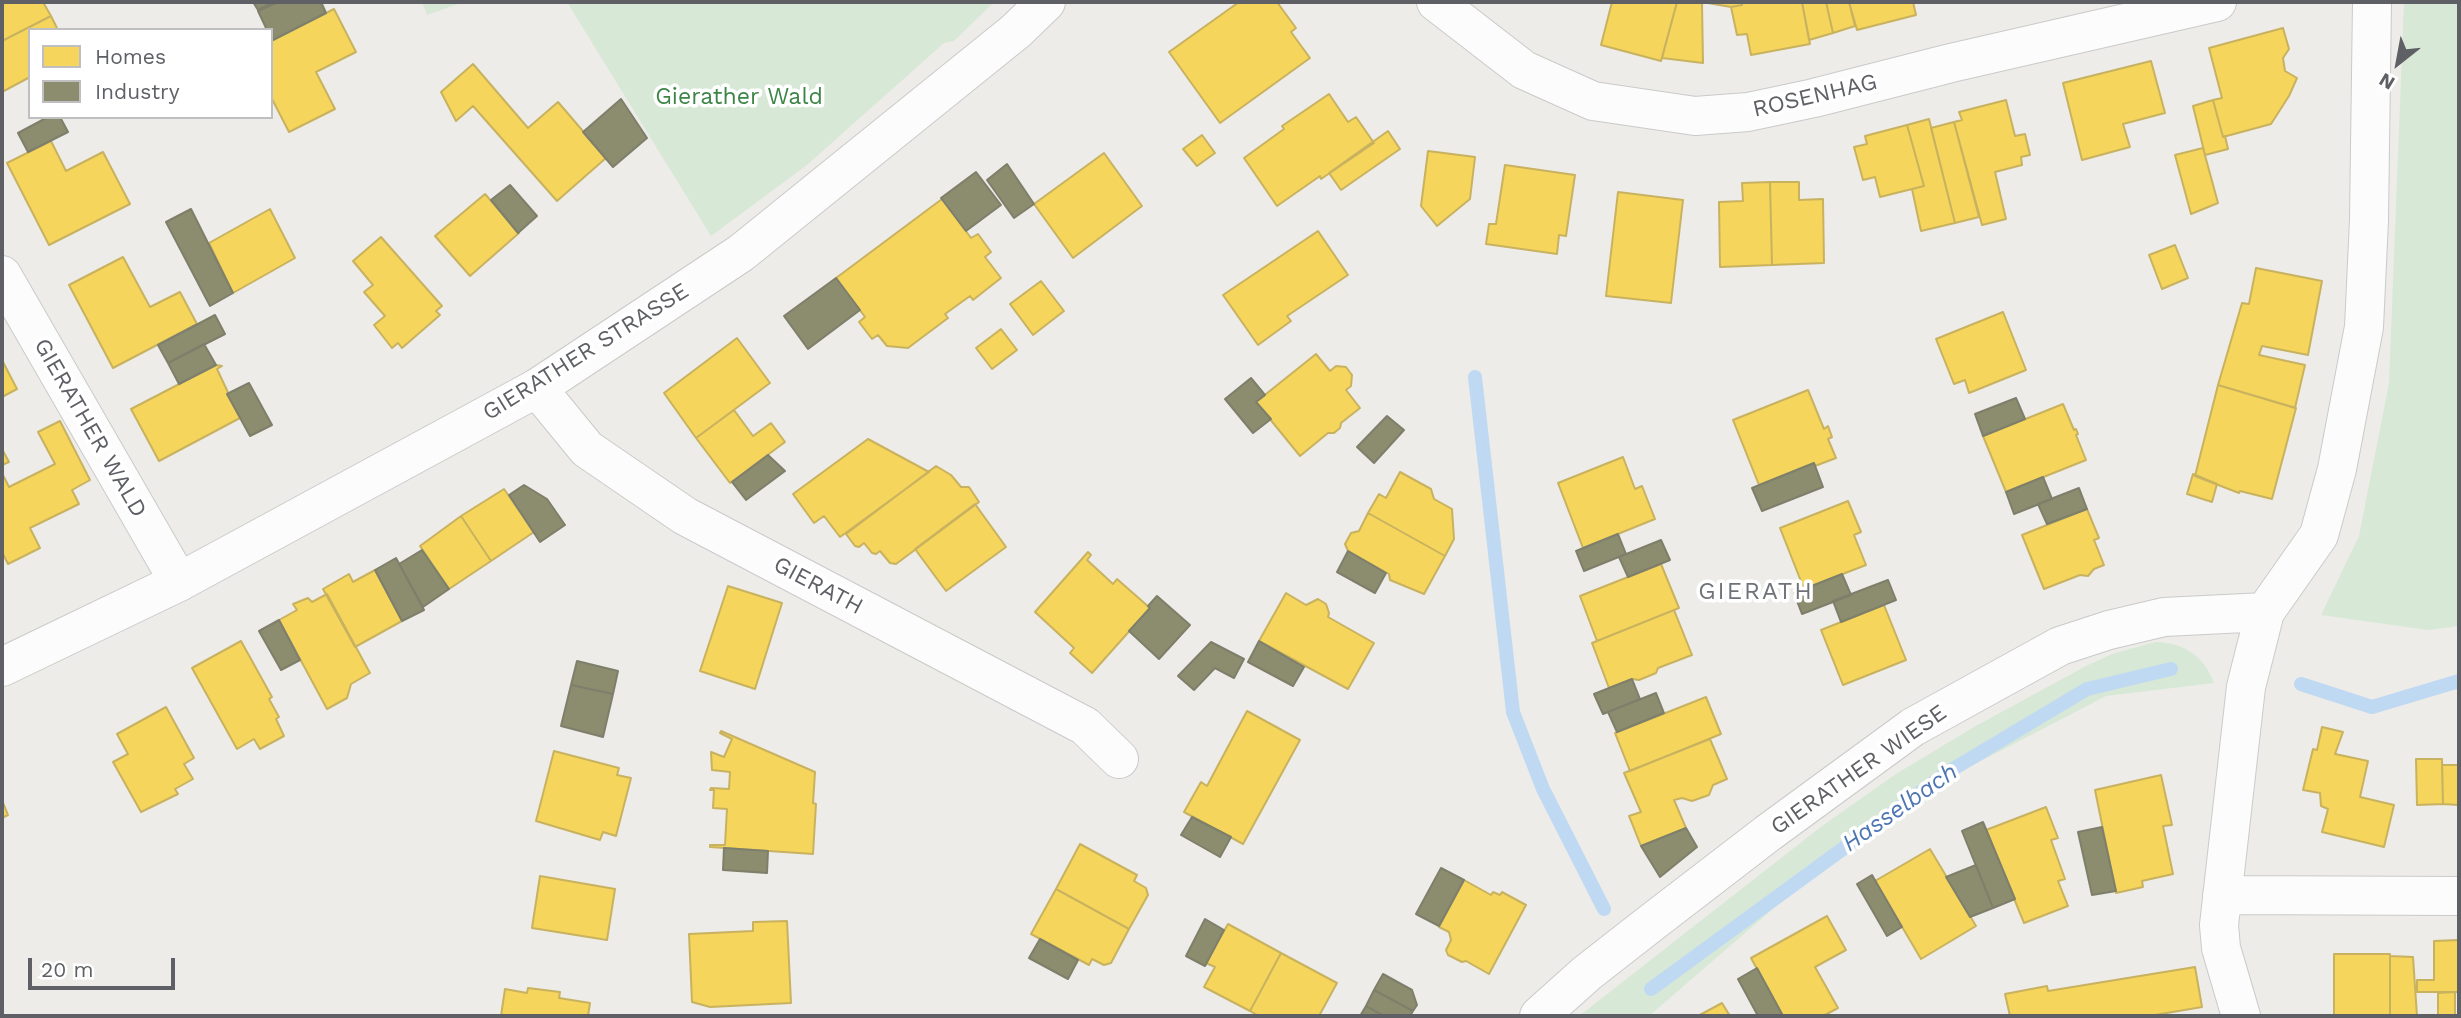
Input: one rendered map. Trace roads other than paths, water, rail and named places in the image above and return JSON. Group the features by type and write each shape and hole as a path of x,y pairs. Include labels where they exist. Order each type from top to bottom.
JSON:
{"street":[{"name":"GIERATHER STRASSE","path":"2,667 178,582 537,388 741,253 1005,39 1046,2"},
{"name":"ROSENHAG","path":"1436,2 1524,70 1593,101 1695,116 1748,112 1814,98 1951,63 2217,2"},
{"path":"2241,1016 2221,948 2219,925 2246,687 2265,612 2319,535 2337,469 2364,327 2369,220 2372,2"},
{"name":"GIERATHER WALD","path":"2,275 178,582"},
{"name":"GIERATH","path":"537,388 587,449 685,516 1085,726 1119,759"},
{"name":"GIERATHER WIESE","path":"1539,1016 1587,973 1641,931 1768,833 1913,727 2060,646 2164,617 2265,612"},
{"path":"2222,895 2459,896"}],"waterway":[{"name":"Hasselbach","path":"1475,377 1513,712 1543,789 1604,909"},
{"name":"Hasselbach","path":"1651,989 1948,772 2087,689 2171,669"},
{"name":"Hasselbach","path":"2301,684 2372,707 2459,681"}],"district":[{"name":"GIERATH","path":"1756,592"}],"park label":[{"name":"Gierather Wald","path":"739,97"}]}
